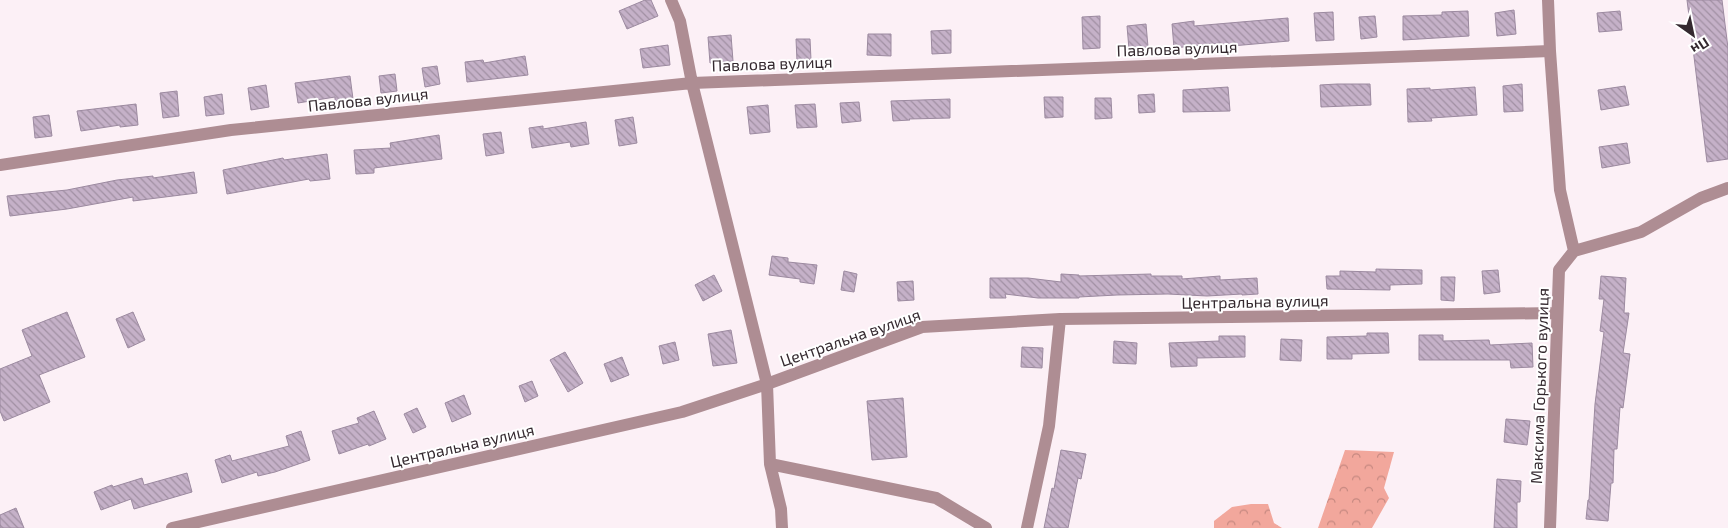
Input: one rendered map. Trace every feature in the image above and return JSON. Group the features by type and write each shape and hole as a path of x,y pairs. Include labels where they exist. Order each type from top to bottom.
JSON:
{"street":[{"path":"671,0 680,21 692,83 766,384 770,464 781,509 782,528"},
{"path":"1548,0 1560,190 1574,251 1641,232 1701,198 1728,188"},
{"name":"Павлова вулиця","path":"0,164 231,130 692,83 1550,51"},
{"name":"Максима Горького вулиця","path":"1550,528 1559,270 1574,251"},
{"name":"Центральна вулиця","path":"172,528 682,412 766,384 922,327 1060,319 1557,313"},
{"path":"1028,528 1049,426 1060,319"},
{"path":"770,464 936,498 986,528"}],"green space":[{"path":"1345,450 1394,452 1384,488 1389,498 1372,528 1318,528"},
{"path":"1268,504 1274,523 1282,528 1214,528 1214,521 1232,507"}],"building":[{"path":"645,0 651,0 658,16 627,29 619,11"},
{"path":"1687,0 1722,0 1728,48 1728,159 1707,162"},
{"path":"1514,10 1516,34 1497,36 1495,13"},
{"path":"1468,11 1469,36 1403,40 1403,16 1442,15 1442,12"},
{"path":"1620,11 1622,30 1599,32 1597,13"},
{"path":"1333,12 1334,40 1316,41 1314,13"},
{"path":"1100,16 1100,48 1083,49 1082,17"},
{"path":"1375,16 1377,37 1361,39 1359,17"},
{"path":"1288,18 1289,41 1220,47 1220,43 1174,48 1172,24 1194,21 1194,26"},
{"path":"1146,24 1148,47 1129,49 1127,26"},
{"path":"951,30 951,53 932,54 931,31"},
{"path":"868,34 891,34 891,56 867,55"},
{"path":"731,35 733,61 710,63 708,37"},
{"path":"796,39 810,39 811,60 797,61"},
{"path":"668,45 670,65 643,68 640,49"},
{"path":"525,56 528,75 467,82 465,62 483,60 484,63"},
{"path":"437,66 440,84 425,87 422,68"},
{"path":"395,74 397,91 381,93 379,76"},
{"path":"350,76 353,99 335,101 335,97 298,103 295,83"},
{"path":"1370,84 1371,105 1321,107 1320,85"},
{"path":"1522,84 1523,111 1504,112 1503,86"},
{"path":"266,85 269,107 251,110 248,88"},
{"path":"1625,86 1629,105 1601,110 1598,90"},
{"path":"1228,87 1230,111 1183,112 1183,90"},
{"path":"1475,87 1477,115 1431,118 1432,121 1408,122 1407,89 1430,88 1430,90"},
{"path":"177,91 179,116 163,118 160,93"},
{"path":"222,94 224,114 206,116 204,97"},
{"path":"1154,94 1155,112 1139,113 1138,95"},
{"path":"1044,97 1063,97 1063,117 1045,118"},
{"path":"1095,98 1111,98 1112,118 1095,119"},
{"path":"950,99 950,118 893,121 891,101"},
{"path":"859,102 861,121 842,123 840,103"},
{"path":"136,104 138,125 120,127 120,125 81,131 77,111"},
{"path":"815,104 817,127 797,128 795,105"},
{"path":"768,105 770,132 750,134 747,107"},
{"path":"49,115 52,136 35,138 33,117"},
{"path":"633,117 637,143 619,146 615,120"},
{"path":"586,122 589,144 571,147 570,142 532,148 529,128 543,126 543,129"},
{"path":"501,132 504,153 486,156 483,134"},
{"path":"439,135 442,159 374,168 374,173 356,174 354,150 391,148 390,143"},
{"path":"1627,143 1630,163 1602,168 1599,147"},
{"path":"327,154 330,179 310,181 309,179 227,194 223,170 283,158 284,160"},
{"path":"194,172 197,193 133,201 133,197 67,209 10,216 7,196 67,190 117,180 153,176 153,178"},
{"path":"772,256 788,258 788,262 817,265 814,284 800,282 800,279 769,275"},
{"path":"1376,269 1422,270 1422,284 1390,285 1390,290 1327,289 1326,276 1340,276 1340,271 1376,272"},
{"path":"1498,270 1500,292 1484,294 1482,271"},
{"path":"844,271 857,274 854,292 841,290"},
{"path":"1061,274 1079,276 1151,274 1151,276 1182,276 1182,279 1220,276 1220,280 1257,278 1258,294 1207,296 1168,294 1038,298 1005,294 1006,298 990,298 990,278 1028,278 1061,282"},
{"path":"714,275 722,291 703,301 695,285"},
{"path":"1601,276 1626,278 1624,313 1629,313 1623,353 1630,354 1623,408 1620,407 1617,449 1614,449 1613,483 1611,483 1608,521 1586,519 1589,500 1595,404 1604,332 1600,331 1604,299 1599,299"},
{"path":"1441,277 1455,277 1454,301 1441,300"},
{"path":"913,281 914,300 898,301 897,282"},
{"path":"67,312 85,357 39,375 50,402 4,421 0,411 0,369 32,356 22,330"},
{"path":"133,312 145,340 128,348 116,319"},
{"path":"731,330 737,363 713,366 708,334"},
{"path":"1367,333 1388,333 1389,353 1352,354 1352,359 1327,359 1327,337 1367,336"},
{"path":"1419,335 1443,335 1443,341 1489,340 1490,345 1532,343 1533,367 1511,368 1510,360 1419,360"},
{"path":"1219,336 1245,336 1245,357 1197,358 1197,366 1171,367 1169,343 1219,341"},
{"path":"1281,339 1302,340 1301,361 1280,360"},
{"path":"1114,341 1137,343 1136,364 1113,363"},
{"path":"675,342 679,360 663,364 659,346"},
{"path":"1022,347 1043,348 1042,368 1021,367"},
{"path":"565,352 583,383 568,392 550,360"},
{"path":"622,357 629,375 611,382 604,364"},
{"path":"532,381 538,396 525,402 519,386"},
{"path":"464,395 471,414 452,422 445,403"},
{"path":"903,398 907,457 872,460 867,401"},
{"path":"417,408 426,427 413,433 404,414"},
{"path":"374,411 386,439 339,454 332,431 359,423 357,418"},
{"path":"1506,419 1530,421 1527,445 1504,442"},
{"path":"301,431 310,460 275,472 258,476 257,472 222,483 215,460 230,455 232,461 289,446 286,436"},
{"path":"1061,450 1086,454 1081,479 1078,478 1068,528 1044,528 1052,488 1054,489"},
{"path":"187,473 192,492 134,509 131,499 101,510 94,492 112,485 113,487 142,478 144,485"},
{"path":"1497,479 1521,481 1520,502 1517,502 1517,528 1494,528"},
{"path":"16,508 24,528 0,528 0,515"}]}
